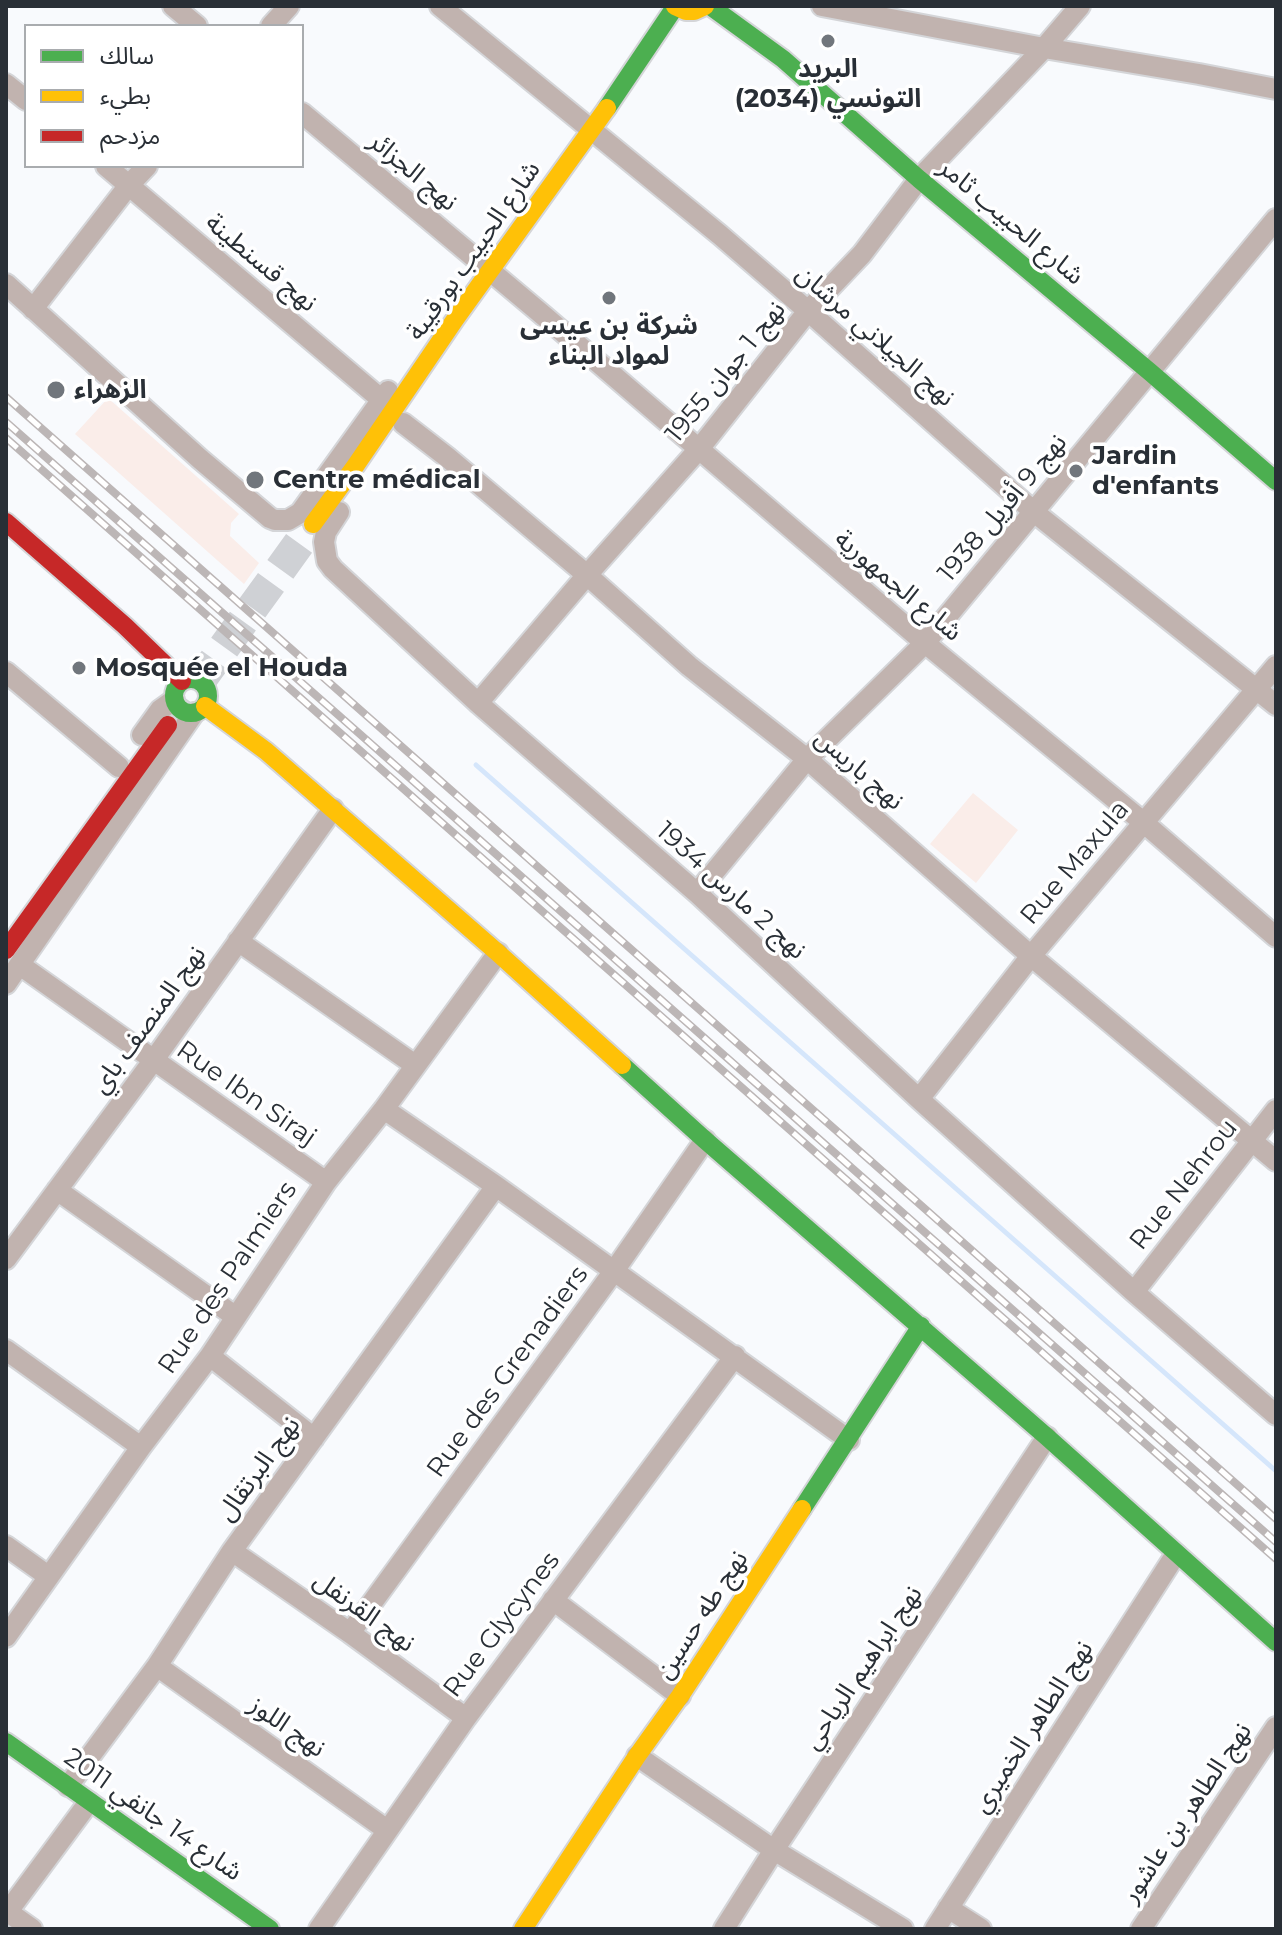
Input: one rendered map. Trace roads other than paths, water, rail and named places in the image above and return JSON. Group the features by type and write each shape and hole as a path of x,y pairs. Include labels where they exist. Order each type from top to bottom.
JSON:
{"street":[{"path":"173,6 195,24"},
{"path":"273,24 289,6"},
{"name":"نهج الجيلاني مرشان","path":"440,6 808,311 1034,512 1276,705"},
{"path":"675,6 686,11 707,6"},
{"name":"شارع الحبيب بورقيبة","path":"313,524 349,460 429,358 593,130 675,6"},
{"name":"شارع الحبيب ثامر","path":"707,6 783,59 919,179 1276,481"},
{"path":"822,6 1276,89"},
{"name":"نهج 1 جوان 1955","path":"478,703 699,449 808,311 862,254 919,179 1080,6"},
{"path":"6,84 24,98"},
{"name":"نهج الجزائر","path":"304,115 490,270"},
{"name":"نهج قسنطينة","path":"108,168 382,400"},
{"path":"33,309 145,168"},
{"name":"نهج 9 أفريل 1938","path":"697,893 807,759 925,643 1276,219"},
{"name":"شارع الجمهورية","path":"490,270 925,643 1143,822 1276,937"},
{"path":"6,284 200,459 270,518 282,521 295,518 349,460 382,400 429,338 456,318"},
{"name":"نهج 2 مارس 1934","path":"429,358 420,392 403,423 331,523 324,552 333,569 478,703 697,893 919,1099 1134,1292 1276,1415"},
{"name":"نهج باريس","path":"403,423 587,575 689,666 807,759 1031,956 1276,1161"},
{"path":"6,522 125,626 182,681"},
{"name":"Rue Maxula","path":"919,1099 1031,956 1276,666"},
{"path":"6,672 119,767"},
{"path":"13,958 199,710 208,695 204,685 194,679 182,681 174,689 174,700 180,710 185,713 199,710 266,751 1276,1642"},
{"path":"6,926 160,710 174,700"},
{"path":"6,984 13,958 168,725"},
{"name":"نهج المنصف باي","path":"6,1259 153,1061 333,809"},
{"path":"238,941 415,1065"},
{"name":"Rue des Palmiers","path":"6,1637 210,1356 326,1182 384,1109 498,953"},
{"name":"Rue Ibn Siraj","path":"13,958 326,1182"},
{"path":"384,1109 849,1440"},
{"name":"Rue Nehrou","path":"1134,1292 1276,1110"},
{"name":"Rue des Grenadiers","path":"350,1633 614,1271 705,1140"},
{"name":"نهج البرتقال","path":"68,1786 157,1666 232,1551 496,1186"},
{"path":"57,1190 236,1317"},
{"name":"نهج طه حسين","path":"523,1929 849,1440 921,1326"},
{"path":"6,1350 141,1447"},
{"path":"210,1356 314,1438"},
{"name":"Rue Glycynes","path":"319,1929 466,1718 735,1356"},
{"name":"نهج ابراهيم الرياحي","path":"724,1929 1047,1437"},
{"path":"6,1546 48,1576"},
{"name":"نهج القرنفل","path":"232,1551 466,1718"},
{"name":"نهج الطاهر الخميري","path":"935,1929 1176,1554"},
{"path":"553,1600 680,1696"},
{"name":"نهج اللوز","path":"157,1666 387,1830"},
{"name":"نهج الطاهر بن عاشور","path":"1141,1929 1276,1727"},
{"name":"شارع 14 جانفي 2011","path":"6,1742 270,1929"},
{"path":"637,1756 774,1850 903,1929"},
{"path":"32,1929 7,1913 89,1802"},
{"path":"948,1908 981,1929"}],"waterway":[{"path":"476,765 1276,1471"}],"tunnel":[{"path":"168,725 313,524"}],"railway":[{"path":"6,397 1276,1519"},
{"path":"6,422 1276,1542"},
{"path":"6,438 1276,1559"}],"place":[{"name":"البريد التونسي (2034)","path":"828,41"},
{"name":"شركة بن عيسى لمواد البناء","path":"609,298"},
{"name":"الزهراء","path":"56,390"},
{"name":"Jardin d'enfants","path":"1076,471"},
{"name":"Centre médical","path":"255,480"},
{"name":"Mosquée el Houda","path":"79,668"}]}
